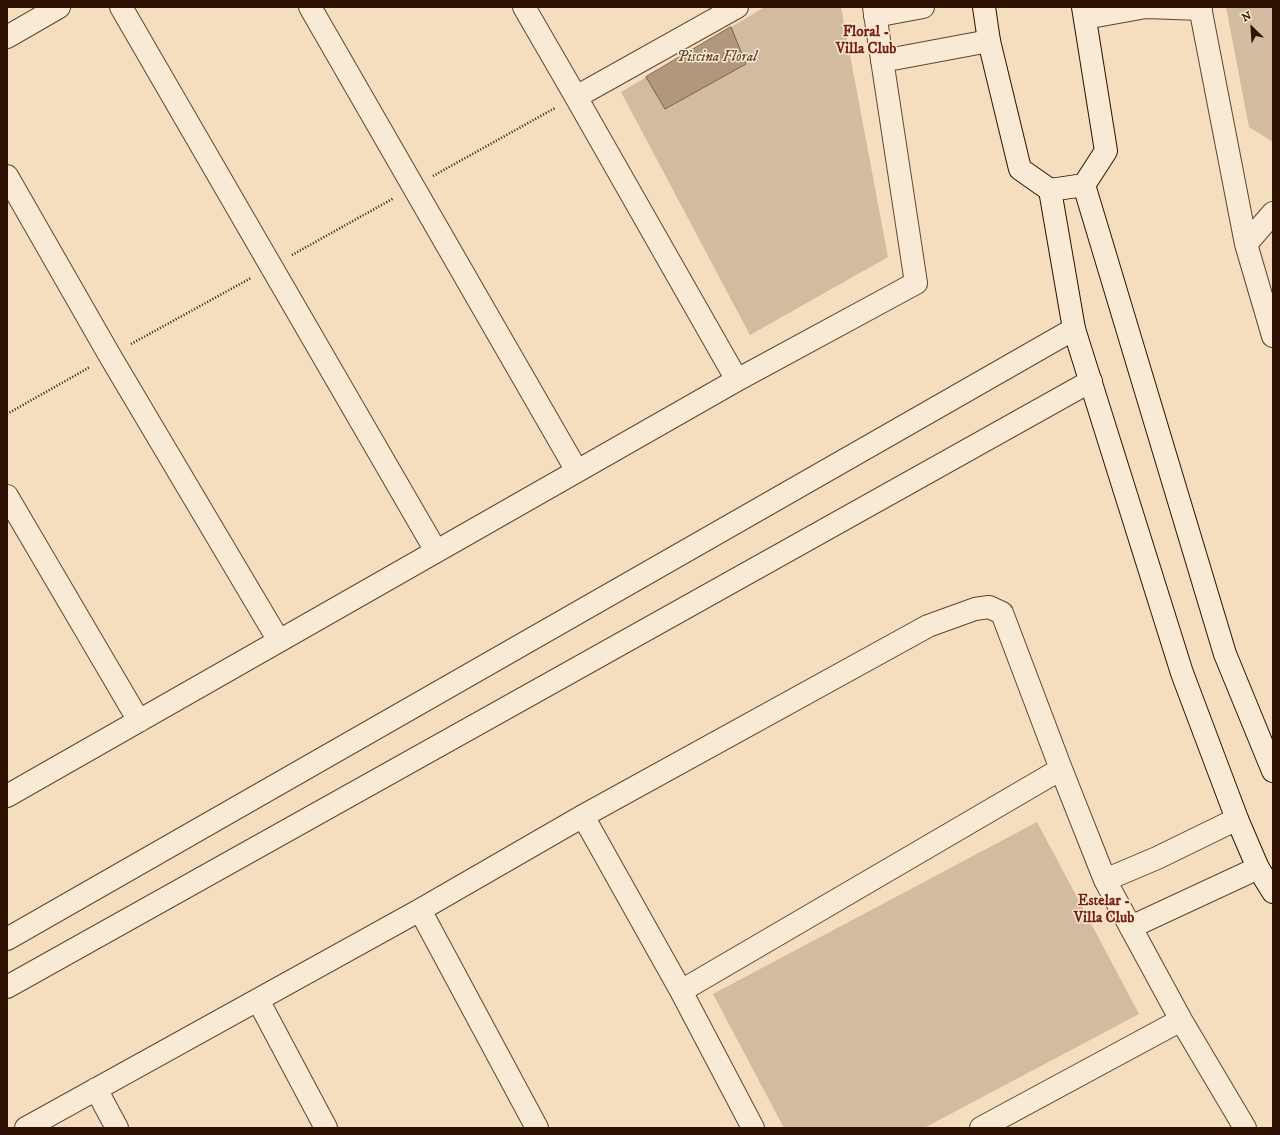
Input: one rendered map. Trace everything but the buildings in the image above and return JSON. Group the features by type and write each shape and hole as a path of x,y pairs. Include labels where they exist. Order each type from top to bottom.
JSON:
{"street":[{"path":"7,37 58,7"},
{"path":"121,7 436,551"},
{"path":"310,7 577,471"},
{"path":"524,7 737,380"},
{"path":"576,97 736,7"},
{"path":"7,796 737,380 916,283 875,12 923,7"},
{"path":"984,7 989,41 1020,169 1050,190 1084,184 1106,152 1084,12 1146,7 1201,8 1246,244 1273,336"},
{"path":"882,61 989,41"},
{"path":"7,176 110,356 279,641"},
{"path":"1084,184 1225,654 1273,771"},
{"path":"1050,190 1074,329 1182,673 1237,819 1258,868 1273,892"},
{"path":"1246,244 1273,213"},
{"path":"7,939 1074,329"},
{"path":"7,987 1091,381"},
{"path":"7,496 139,721"},
{"path":"26,1128 420,910 583,816 928,626 975,609 988,607 1002,613 1105,880 1181,1020 1245,1128"},
{"path":"681,991 1061,769"},
{"path":"583,816 681,991 753,1128"},
{"path":"1105,880 1157,858 1237,819"},
{"path":"1130,927 1258,868"},
{"path":"420,910 537,1128"},
{"path":"258,1000 326,1128"},
{"path":"981,1128 1181,1020"},
{"path":"96,1089 116,1128"}],"shaded area":[{"path":"765,7 841,7 888,257 750,335 621,92"},
{"path":"1226,7 1273,7 1273,142 1249,127"},
{"path":"1037,822 1139,1014 924,1128 784,1128 713,994"}],"water":[{"name":"Piscina Floral","path":"731,27 746,64 665,109 646,77"}],"district":[{"name":"Floral - Villa Club","path":"866,42"},
{"name":"Estelar - Villa Club","path":"1104,910"}]}
